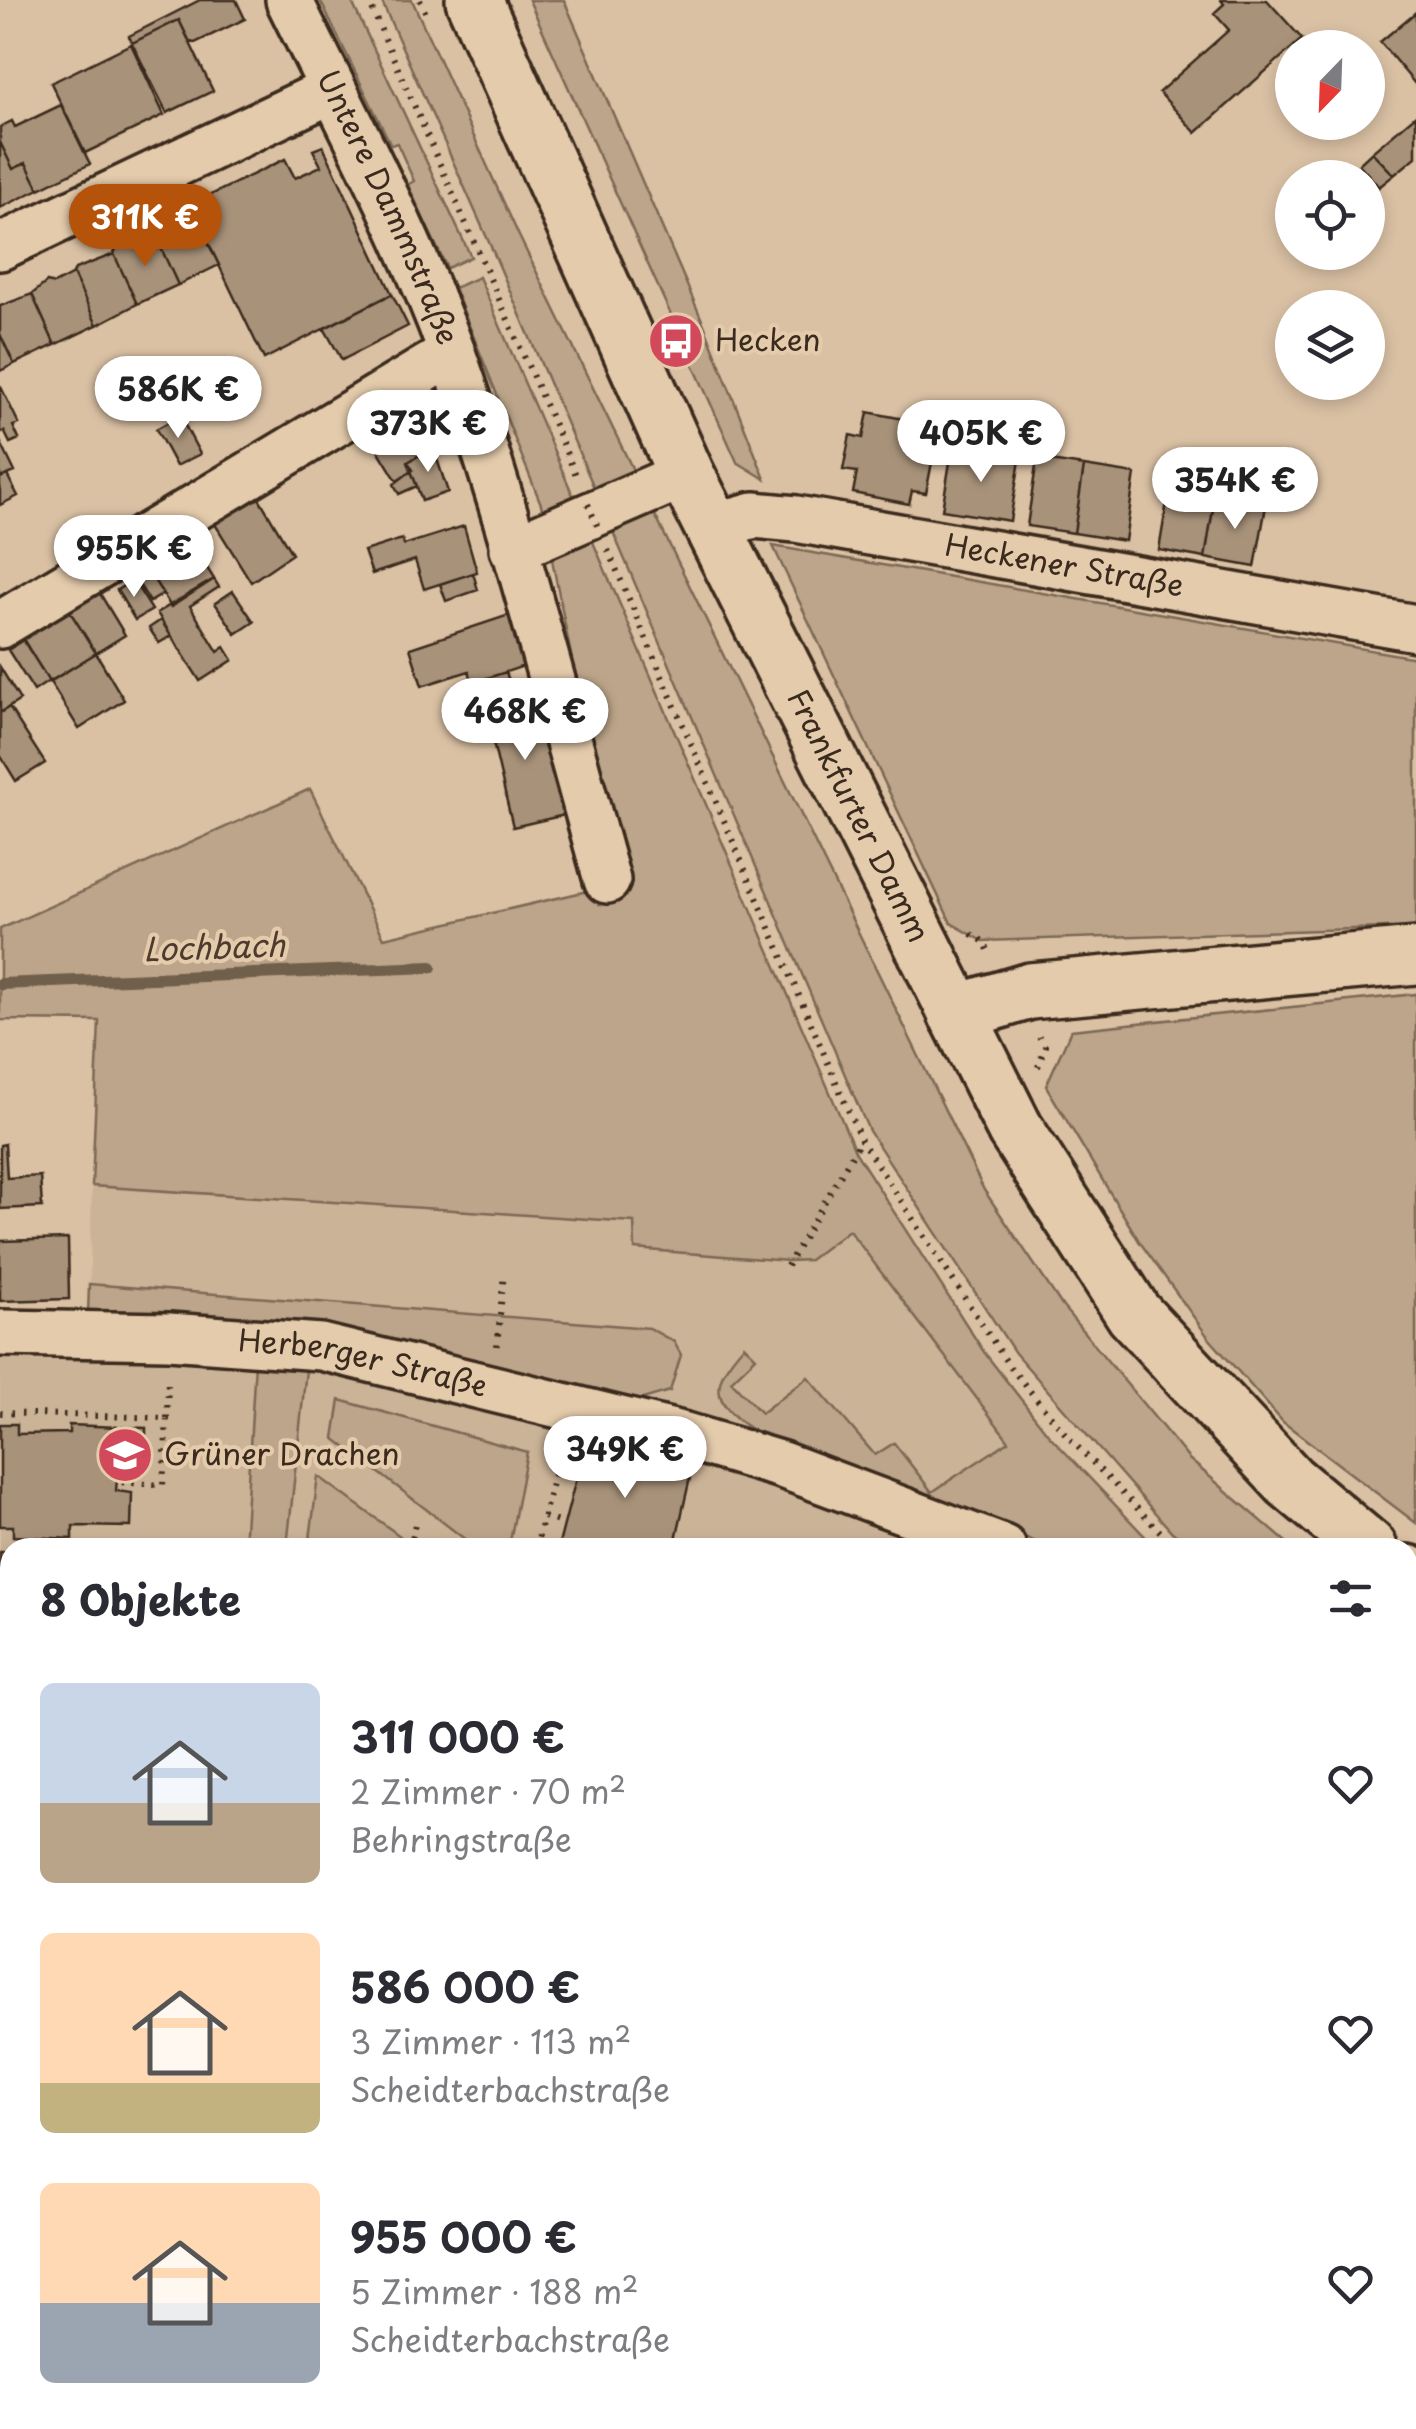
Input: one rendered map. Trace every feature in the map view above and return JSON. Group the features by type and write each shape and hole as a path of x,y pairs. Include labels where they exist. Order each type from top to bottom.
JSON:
{"main road":[{"name":"Frankfurter Damm","path":"474,0 686,474 1015,1130 1134,1314 1288,1480 1357,1538"},
{"path":"956,1014 1011,995 1416,956"}],"street":[{"name":"Untere Dammstraße","path":"289,0 428,290 452,353 513,549 607,880"},
{"path":"0,247 332,90"},
{"path":"0,625 452,353"},
{"path":"513,549 686,474"},
{"name":"Heckener Straße","path":"715,526 754,515 796,519 1416,628"},
{"name":"Herberger Straße","path":"0,1333 169,1336 320,1346 682,1436 833,1482 977,1538"}],"path":[{"path":"368,0 485,261 860,1140 1010,1366 1068,1437 1166,1538"},
{"path":"967,932 983,941 1011,995 1045,1046 1034,1081"},
{"path":"788,1266 860,1140"},
{"path":"493,1388 504,1273"},
{"path":"539,1538 571,1407"},
{"path":"0,1413 168,1418 163,1485 116,1482"},
{"path":"544,1517 564,1524"},
{"path":"412,1538 416,1518"}],"shaded area":[{"path":"320,0 351,0 471,257 447,268 407,185 414,181 397,143 391,145"},
{"path":"381,0 412,0 519,236 984,1190 1063,1307 1189,1459 1281,1538 1180,1538 1172,1532 1015,1353 869,1131 492,249"},
{"path":"529,0 564,0 705,327 765,479 737,462"},
{"path":"479,277 856,1153 984,1352 1048,1434 1146,1538 1026,1538 751,1429 727,1409 719,1390 721,1380 744,1345 756,1357 731,1381 761,1413 808,1377 875,1455 894,1443 932,1492 1009,1441 849,1230 809,1260 789,1261 635,1249 634,1222 92,1186 99,1021 0,1020 0,929 310,789 384,938 622,883 601,806 541,504 454,288"},
{"path":"773,546 1416,658 1416,927 983,941 951,923"},
{"path":"1416,994 1416,1523 1283,1422 1208,1337 1139,1241 1046,1086 1071,1030"},
{"path":"92,1186 635,1222 635,1249 810,1259 849,1229 1009,1441 1101,1538 0,1538 0,1346 88,1351"},
{"path":"89,1284 649,1328 674,1342 681,1355 670,1391 636,1401 88,1316"},
{"path":"255,1362 306,1370 288,1538 245,1538"},
{"path":"340,1400 527,1452 511,1538 463,1538 334,1438"},
{"path":"318,1476 400,1536 400,1538 310,1538"}],"building":[{"path":"200,0 236,0 245,19 195,43 190,42 179,20 132,43 129,36"},
{"path":"1221,0 1267,0 1294,30 1275,30 1275,63 1196,133 1159,92 1229,30 1214,13 1224,4"},
{"path":"1416,12 1416,85 1385,48 1385,38"},
{"path":"179,20 213,91 167,113 132,43"},
{"path":"131,44 164,115 85,153 51,83"},
{"path":"61,105 90,164 39,189 26,163 13,169 0,142 0,127 12,121 15,127"},
{"path":"1416,115 1416,157 1394,175 1385,160 1372,152"},
{"path":"0,142 13,169 26,163 39,189 0,208"},
{"path":"323,146 392,294 264,359 190,205 285,159 295,178 321,166 313,150"},
{"path":"1372,152 1380,160 1363,160"},
{"path":"1385,166 1394,175 1385,182"},
{"path":"190,205 219,265 178,285 155,235 177,224 173,214"},
{"path":"155,235 178,285 137,304 114,254 117,246 128,241 135,244"},
{"path":"114,254 137,304 97,325 73,274 75,269"},
{"path":"73,274 97,325 55,345 32,294 47,282 54,284"},
{"path":"32,294 55,345 14,364 0,334 0,306"},
{"path":"392,294 408,326 342,360 324,328"},
{"path":"0,334 14,364 0,371"},
{"path":"0,385 19,424 13,426 19,439 10,443 4,431 0,433"},
{"path":"405,401 433,447 408,462 413,470 397,481 364,427"},
{"path":"868,412 939,426 926,493 912,491 909,504 853,493 857,472 843,470 850,435 863,438"},
{"path":"180,416 200,454 176,466 156,429"},
{"path":"0,441 15,472 0,478"},
{"path":"433,447 448,492 422,501 408,462"},
{"path":"952,450 1020,460 1010,521 942,510"},
{"path":"1037,459 1084,466 1074,533 1027,526"},
{"path":"1084,466 1135,474 1125,541 1074,533"},
{"path":"411,471 417,486 399,494 394,484"},
{"path":"7,475 18,496 0,505 0,478"},
{"path":"1169,490 1215,497 1205,558 1159,550"},
{"path":"256,493 292,554 251,582 213,521"},
{"path":"1215,497 1266,506 1255,567 1205,558"},
{"path":"464,526 477,572 424,589 415,560 372,574 364,551 402,539 404,545"},
{"path":"188,537 214,579 171,607 144,564"},
{"path":"144,564 163,594 150,602 131,572"},
{"path":"473,573 478,590 446,601 440,584"},
{"path":"214,579 219,587 190,606 218,652 225,647 233,660 200,681 157,613"},
{"path":"133,580 152,610 135,620 117,590"},
{"path":"233,591 254,622 236,634 215,603"},
{"path":"99,592 125,635 96,653 69,610"},
{"path":"69,610 96,653 49,682 23,639"},
{"path":"509,615 524,666 473,683 469,671 422,686 410,648"},
{"path":"161,620 171,636 159,643 149,628"},
{"path":"23,640 49,681 34,691 8,650"},
{"path":"96,653 124,700 79,729 50,682"},
{"path":"0,667 20,700 0,713"},
{"path":"506,672 512,690 480,700 474,682"},
{"path":"534,700 569,814 513,827 490,730 480,732 475,715"},
{"path":"9,707 45,763 16,781 0,755 0,713"},
{"path":"5,1144 7,1178 40,1176 42,1207 0,1209 0,1145"},
{"path":"68,1239 69,1299 0,1301 0,1241"},
{"path":"0,1424 17,1424 17,1434 69,1433 69,1425 146,1428 146,1467 118,1466 116,1491 132,1493 131,1527 73,1526 73,1538 53,1538 13,1536 13,1526 0,1526"},
{"path":"586,1440 692,1469 676,1538 561,1538"}],"waterway":[{"name":"Lochbach","path":"0,984 431,967"}],"place":[{"name":"Hecken","path":"676,341"},
{"name":"Grüner Drachen","path":"125,1455"}]}
